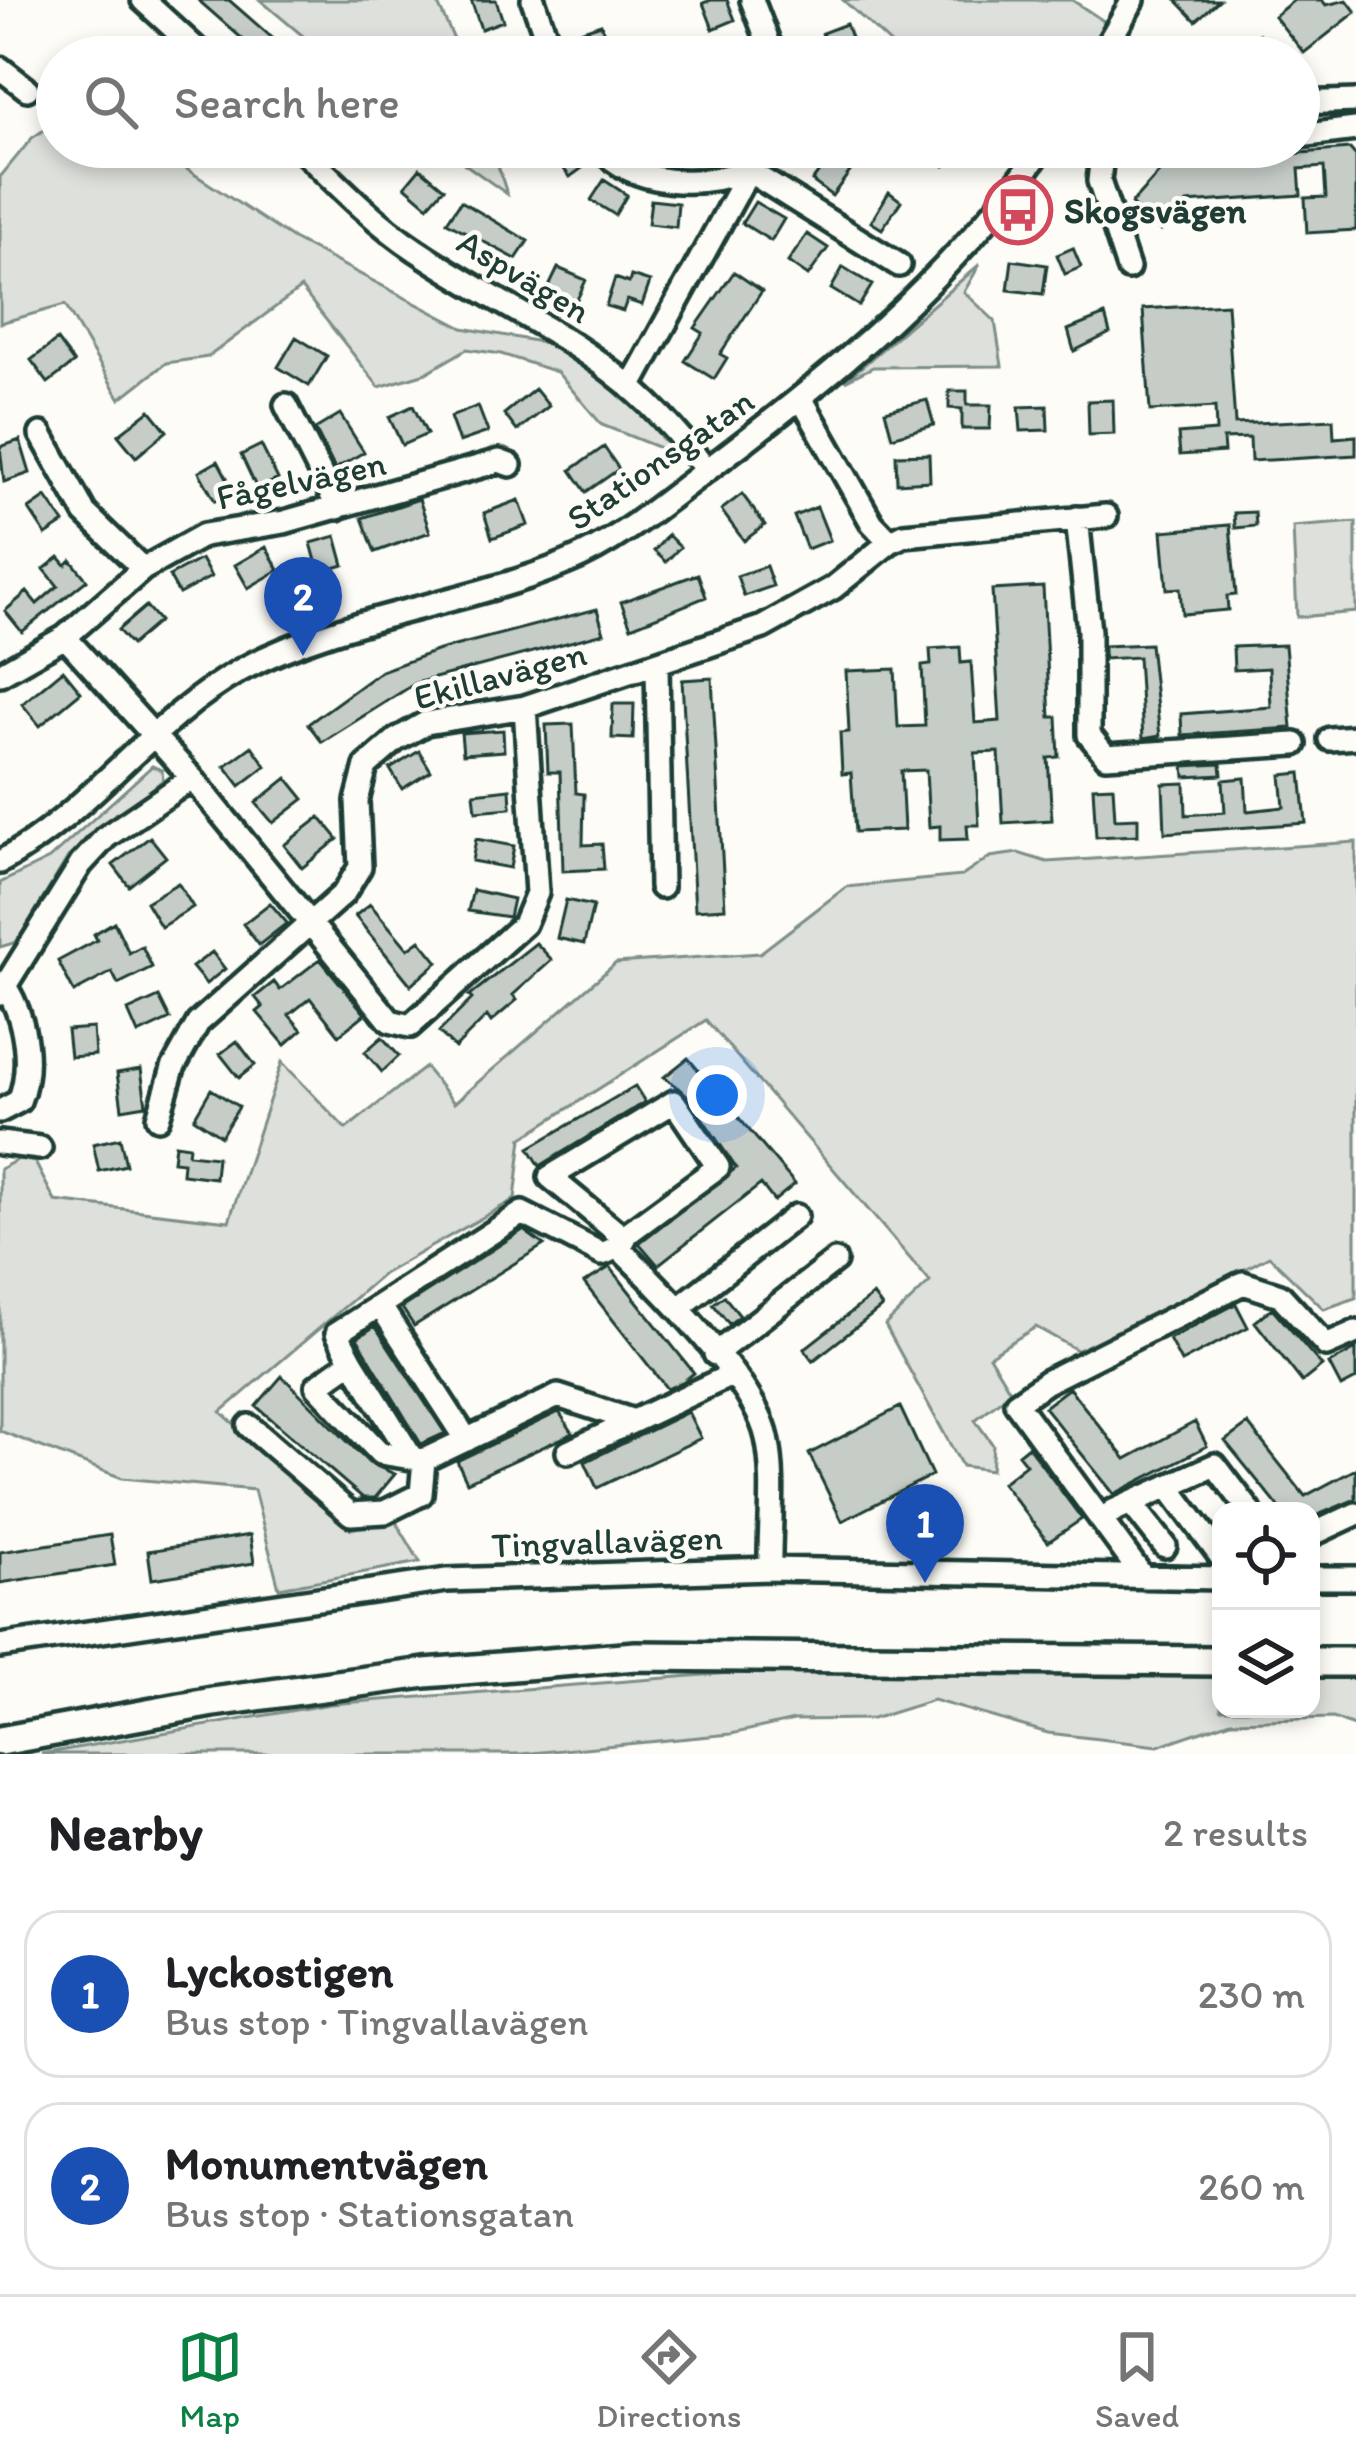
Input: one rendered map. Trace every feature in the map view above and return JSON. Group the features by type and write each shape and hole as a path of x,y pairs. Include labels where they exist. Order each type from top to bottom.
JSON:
{"main road":[{"path":"0,1741 213,1702 425,1673 635,1656 1212,1661"},
{"path":"1320,1662 1356,1662"}],"street":[{"path":"143,0 182,36"},
{"path":"533,0 546,36"},
{"path":"752,0 766,36"},
{"path":"1112,36 1133,0"},
{"path":"0,68 27,89"},
{"path":"1320,102 1356,101"},
{"path":"1320,133 1356,129"},
{"name":"Aspvägen","path":"322,168 414,249 592,354 632,384 672,424 706,470"},
{"path":"632,168 654,178 692,182 746,170 899,265"},
{"name":"Stationsgatan","path":"0,862 37,838 226,680 334,629 569,562 706,470 885,328 999,211 1029,168"},
{"path":"1101,168 1099,181 1128,268"},
{"path":"632,384 746,170"},
{"path":"801,398 872,523 890,542 904,535 1106,516"},
{"path":"286,405 338,508"},
{"path":"41,434 86,513 143,569"},
{"name":"Fågelvägen","path":"0,674 65,637 143,569 204,535 338,508 499,460 510,465"},
{"path":"1077,518 1089,631 1089,735 1106,755 1295,744"},
{"name":"Ekillavägen","path":"158,1118 173,1068 198,1023 344,893 360,867 357,801 366,766 427,722 525,707 764,627 833,588 890,542"},
{"path":"65,637 151,739 192,778 390,1021 410,1026 524,924 537,893 525,707"},
{"path":"657,666 661,887"},
{"path":"1330,739 1356,737"},
{"path":"0,1111 19,1101 26,1084 24,1032 4,992 81,864 106,837 192,778"},
{"path":"249,1426 351,1514 385,1512 421,1493 418,1459 337,1333 522,1213 602,1254 622,1243 718,1167 674,1102 550,1177 622,1243 679,1307 756,1408 768,1439 770,1569"},
{"path":"0,1143 40,1148"},
{"path":"679,1307 796,1216"},
{"path":"715,1354 835,1261"},
{"path":"1143,1577 1016,1403 1046,1382 1243,1283 1280,1295 1326,1345 1356,1332"},
{"path":"381,1307 467,1440"},
{"path":"352,1361 317,1386 380,1453 418,1459 558,1396 634,1421"},
{"path":"568,1452 730,1375"},
{"path":"1102,1521 1215,1465 1243,1502"},
{"path":"1168,1486 1212,1545"},
{"path":"1131,1503 1165,1546"},
{"path":"1320,1532 1354,1519"},
{"name":"Tingvallavägen","path":"0,1646 447,1580 770,1569 1212,1577"},
{"path":"1320,1578 1356,1578"}],"shaded area":[{"path":"260,0 436,0 452,36 303,36"},
{"path":"843,0 1072,0 1108,24 1101,36 882,36"},
{"path":"36,135 36,168 185,168 293,239 463,328 546,343 572,355 617,384 675,454 602,425 557,372 501,354 467,349 426,373 379,387 301,288 208,357 166,363 120,399 65,305 0,323 0,177"},
{"path":"470,168 499,168 507,194"},
{"path":"980,264 964,292 995,321 1002,366 873,367 845,381"},
{"path":"1356,522 1356,612 1297,617 1293,527"},
{"path":"152,766 162,770 163,780 68,857 17,942 0,947 0,883 49,859"},
{"path":"1356,842 1356,1298 1324,1309 1269,1256 1086,1355 1036,1327 989,1356 1011,1392 975,1420 993,1445 991,1470 962,1466 885,1325 930,1282 706,1020 522,1138 515,1199 383,1274 221,1412 351,1529 395,1520 420,1562 279,1588 254,1490 122,1478 0,1431 0,1169 19,1159 35,1162 55,1201 229,1221 282,1062 346,1129 425,1067 454,1103 616,963 760,953 846,887 962,876 990,857 1018,853 1047,862"},
{"path":"743,1672 1212,1677 1212,1718 1320,1718 1320,1678 1356,1678 1356,1727 1333,1718 1231,1721 1158,1746 1048,1733 933,1700 872,1719 794,1720 731,1734 521,1754 41,1754 330,1704"}],"building":[{"path":"198,0 229,0 270,36 239,36"},
{"path":"471,0 496,0 503,21 481,29"},
{"path":"727,0 735,20 713,29 703,3"},
{"path":"1176,0 1219,0 1196,21"},
{"path":"1294,0 1322,0 1326,5 1347,0 1356,12 1320,40 1320,36 1290,36 1274,16"},
{"path":"601,24 605,36 575,36"},
{"path":"846,24 850,36 823,36"},
{"path":"1350,149 1356,156 1356,230 1307,233 1305,198 1326,197 1320,151"},
{"path":"420,168 444,188 428,206 405,186"},
{"path":"822,168 852,169 832,196 812,181"},
{"path":"1163,168 1312,168 1299,169 1301,195 1187,203 1161,231 1131,204"},
{"path":"604,180 627,195 615,215 591,200"},
{"path":"889,192 901,201 882,229 871,222"},
{"path":"651,200 678,203 676,227 648,224"},
{"path":"461,201 528,241 516,259 447,222"},
{"path":"755,202 784,219 771,241 742,223"},
{"path":"807,234 828,248 808,276 788,262"},
{"path":"1073,248 1081,267 1065,274 1057,255"},
{"path":"1012,260 1047,265 1043,294 1008,290"},
{"path":"843,267 872,285 859,306 831,289"},
{"path":"558,268 586,280 575,304 547,291"},
{"path":"734,272 762,291 720,354 727,358 714,379 685,361 703,333 695,328"},
{"path":"631,276 650,282 642,305 627,300 623,311 606,306 615,278 629,283"},
{"path":"1227,304 1235,424 1333,419 1334,438 1356,436 1356,455 1251,461 1250,438 1223,439 1224,452 1180,455 1178,434 1216,431 1215,407 1150,411 1143,309"},
{"path":"1105,315 1110,333 1074,351 1068,330"},
{"path":"296,337 327,356 309,386 278,367"},
{"path":"57,340 74,363 48,383 31,360"},
{"path":"535,389 549,406 517,431 504,414"},
{"path":"949,391 967,391 967,405 991,405 990,429 962,429 962,409 949,408"},
{"path":"927,400 934,425 892,437 885,411"},
{"path":"1113,400 1114,434 1089,435 1088,401"},
{"path":"413,406 427,434 402,445 389,417"},
{"path":"478,406 488,432 459,442 450,417"},
{"path":"1047,406 1048,430 1021,431 1019,407"},
{"path":"150,410 167,431 136,457 118,435"},
{"path":"340,414 364,452 335,469 315,429"},
{"path":"20,440 30,473 4,482 0,447"},
{"path":"261,445 278,479 257,489 241,455"},
{"path":"604,447 619,469 586,492 571,470"},
{"path":"929,454 930,481 897,483 896,455"},
{"path":"218,461 234,491 215,501 199,472"},
{"path":"742,494 765,525 744,541 721,510"},
{"path":"46,497 64,523 46,535 29,509"},
{"path":"419,499 430,532 375,552 362,518"},
{"path":"519,500 528,525 492,538 484,513"},
{"path":"817,507 830,540 807,549 794,516"},
{"path":"1255,512 1256,526 1235,528 1234,513"},
{"path":"1230,525 1236,595 1227,596 1228,610 1182,614 1180,588 1167,589 1162,531"},
{"path":"668,535 680,547 666,562 654,551"},
{"path":"336,536 344,565 319,572 311,543"},
{"path":"266,547 279,570 248,588 235,565"},
{"path":"59,557 66,565 71,560 87,580 22,632 5,611 27,592 37,604 58,586 44,569"},
{"path":"201,559 211,577 179,594 169,576"},
{"path":"766,566 773,586 744,596 737,576"},
{"path":"698,574 706,597 631,627 621,602"},
{"path":"1043,587 1050,717 1057,717 1059,757 1048,758 1052,820 1003,823 999,752 975,753 979,825 967,825 968,839 940,840 940,826 929,827 926,770 901,771 904,830 855,832 851,773 842,774 840,733 849,732 846,671 895,669 898,727 925,726 922,666 931,665 930,649 960,647 961,663 971,662 975,723 1000,721 992,590"},
{"path":"146,606 159,621 131,645 118,630"},
{"path":"597,609 604,633 416,683 322,742 308,724 381,671 439,650"},
{"path":"1150,644 1160,736 1143,739 1138,657 1104,659 1104,646"},
{"path":"1285,645 1292,728 1182,735 1181,714 1271,707 1269,668 1234,670 1233,647"},
{"path":"63,670 81,692 40,726 22,704"},
{"path":"712,678 725,908 695,910 682,680"},
{"path":"613,704 634,704 633,739 612,738"},
{"path":"573,724 576,793 584,794 583,845 602,844 604,869 563,871 560,772 548,772 546,725"},
{"path":"503,730 504,751 463,754 461,733"},
{"path":"252,746 266,766 240,786 225,766"},
{"path":"419,751 431,771 402,789 390,769"},
{"path":"1221,764 1222,775 1185,777 1184,766"},
{"path":"1301,773 1306,823 1165,833 1163,784 1185,783 1186,815 1225,812 1223,780 1245,778 1247,811 1284,807 1281,775"},
{"path":"287,778 304,799 273,823 256,803"},
{"path":"1113,786 1115,819 1138,818 1138,835 1096,837 1093,787"},
{"path":"510,789 511,808 476,811 474,793"},
{"path":"320,817 338,839 302,868 284,845"},
{"path":"150,837 166,857 129,886 113,865"},
{"path":"476,839 514,846 510,868 472,861"},
{"path":"178,883 193,907 161,927 146,902"},
{"path":"473,890 513,899 509,917 468,911"},
{"path":"566,900 593,906 584,944 557,938"},
{"path":"270,903 287,923 259,945 243,924"},
{"path":"370,904 408,949 420,940 438,962 411,985 355,916"},
{"path":"114,922 129,953 142,946 152,967 118,984 112,972 74,992 58,961 97,940 94,934"},
{"path":"536,943 552,960 513,995 517,1000 491,1022 487,1016 455,1048 439,1032 472,999 469,996"},
{"path":"212,952 225,969 206,984 192,967"},
{"path":"320,959 365,1014 339,1035 310,998 289,1015 302,1030 285,1045 257,1012 263,1007 255,997 274,982 280,990"},
{"path":"159,997 170,1019 138,1034 128,1011"},
{"path":"93,1028 95,1055 70,1057 67,1030"},
{"path":"382,1037 399,1056 382,1072 365,1052"},
{"path":"237,1041 255,1065 239,1078 220,1054"},
{"path":"688,1058 795,1184 774,1201 761,1184 658,1265 639,1243 736,1168 686,1094 664,1077"},
{"path":"141,1069 146,1105 122,1109 117,1073"},
{"path":"635,1086 645,1102 540,1166 529,1148"},
{"path":"211,1089 239,1107 221,1136 194,1118"},
{"path":"120,1138 126,1165 99,1171 93,1144"},
{"path":"175,1144 189,1146 188,1154 217,1157 215,1178 182,1174 183,1162 173,1161"},
{"path":"523,1230 544,1245 414,1326 402,1308"},
{"path":"610,1267 694,1373 684,1381 667,1389 584,1283"},
{"path":"873,1295 882,1307 813,1361 804,1349"},
{"path":"724,1296 740,1316 729,1324 713,1304"},
{"path":"1236,1304 1248,1327 1181,1362 1169,1339"},
{"path":"1272,1308 1322,1366 1302,1382 1255,1322"},
{"path":"375,1326 445,1433 421,1444 357,1338"},
{"path":"1356,1349 1356,1379 1341,1387 1329,1364"},
{"path":"282,1376 369,1463 395,1474 375,1498 363,1498 256,1406"},
{"path":"1069,1388 1126,1459 1195,1422 1207,1446 1114,1494 1044,1407"},
{"path":"900,1407 932,1475 842,1521 809,1454"},
{"path":"559,1412 573,1433 467,1482 457,1461"},
{"path":"688,1412 701,1438 597,1488 585,1462"},
{"path":"1248,1424 1305,1496 1356,1469 1356,1499 1320,1514 1320,1502 1275,1502 1225,1441"},
{"path":"1028,1446 1082,1519 1048,1542 1002,1483 1026,1464 1018,1454"},
{"path":"110,1535 115,1565 0,1583 0,1552"},
{"path":"250,1535 254,1563 152,1579 148,1551"}],"place":[{"name":"Skogsvägen","path":"1018,210"},
{"name":"Monumentvägen","path":"303,656"},
{"name":"Lyckostigen","path":"925,1583"}]}
